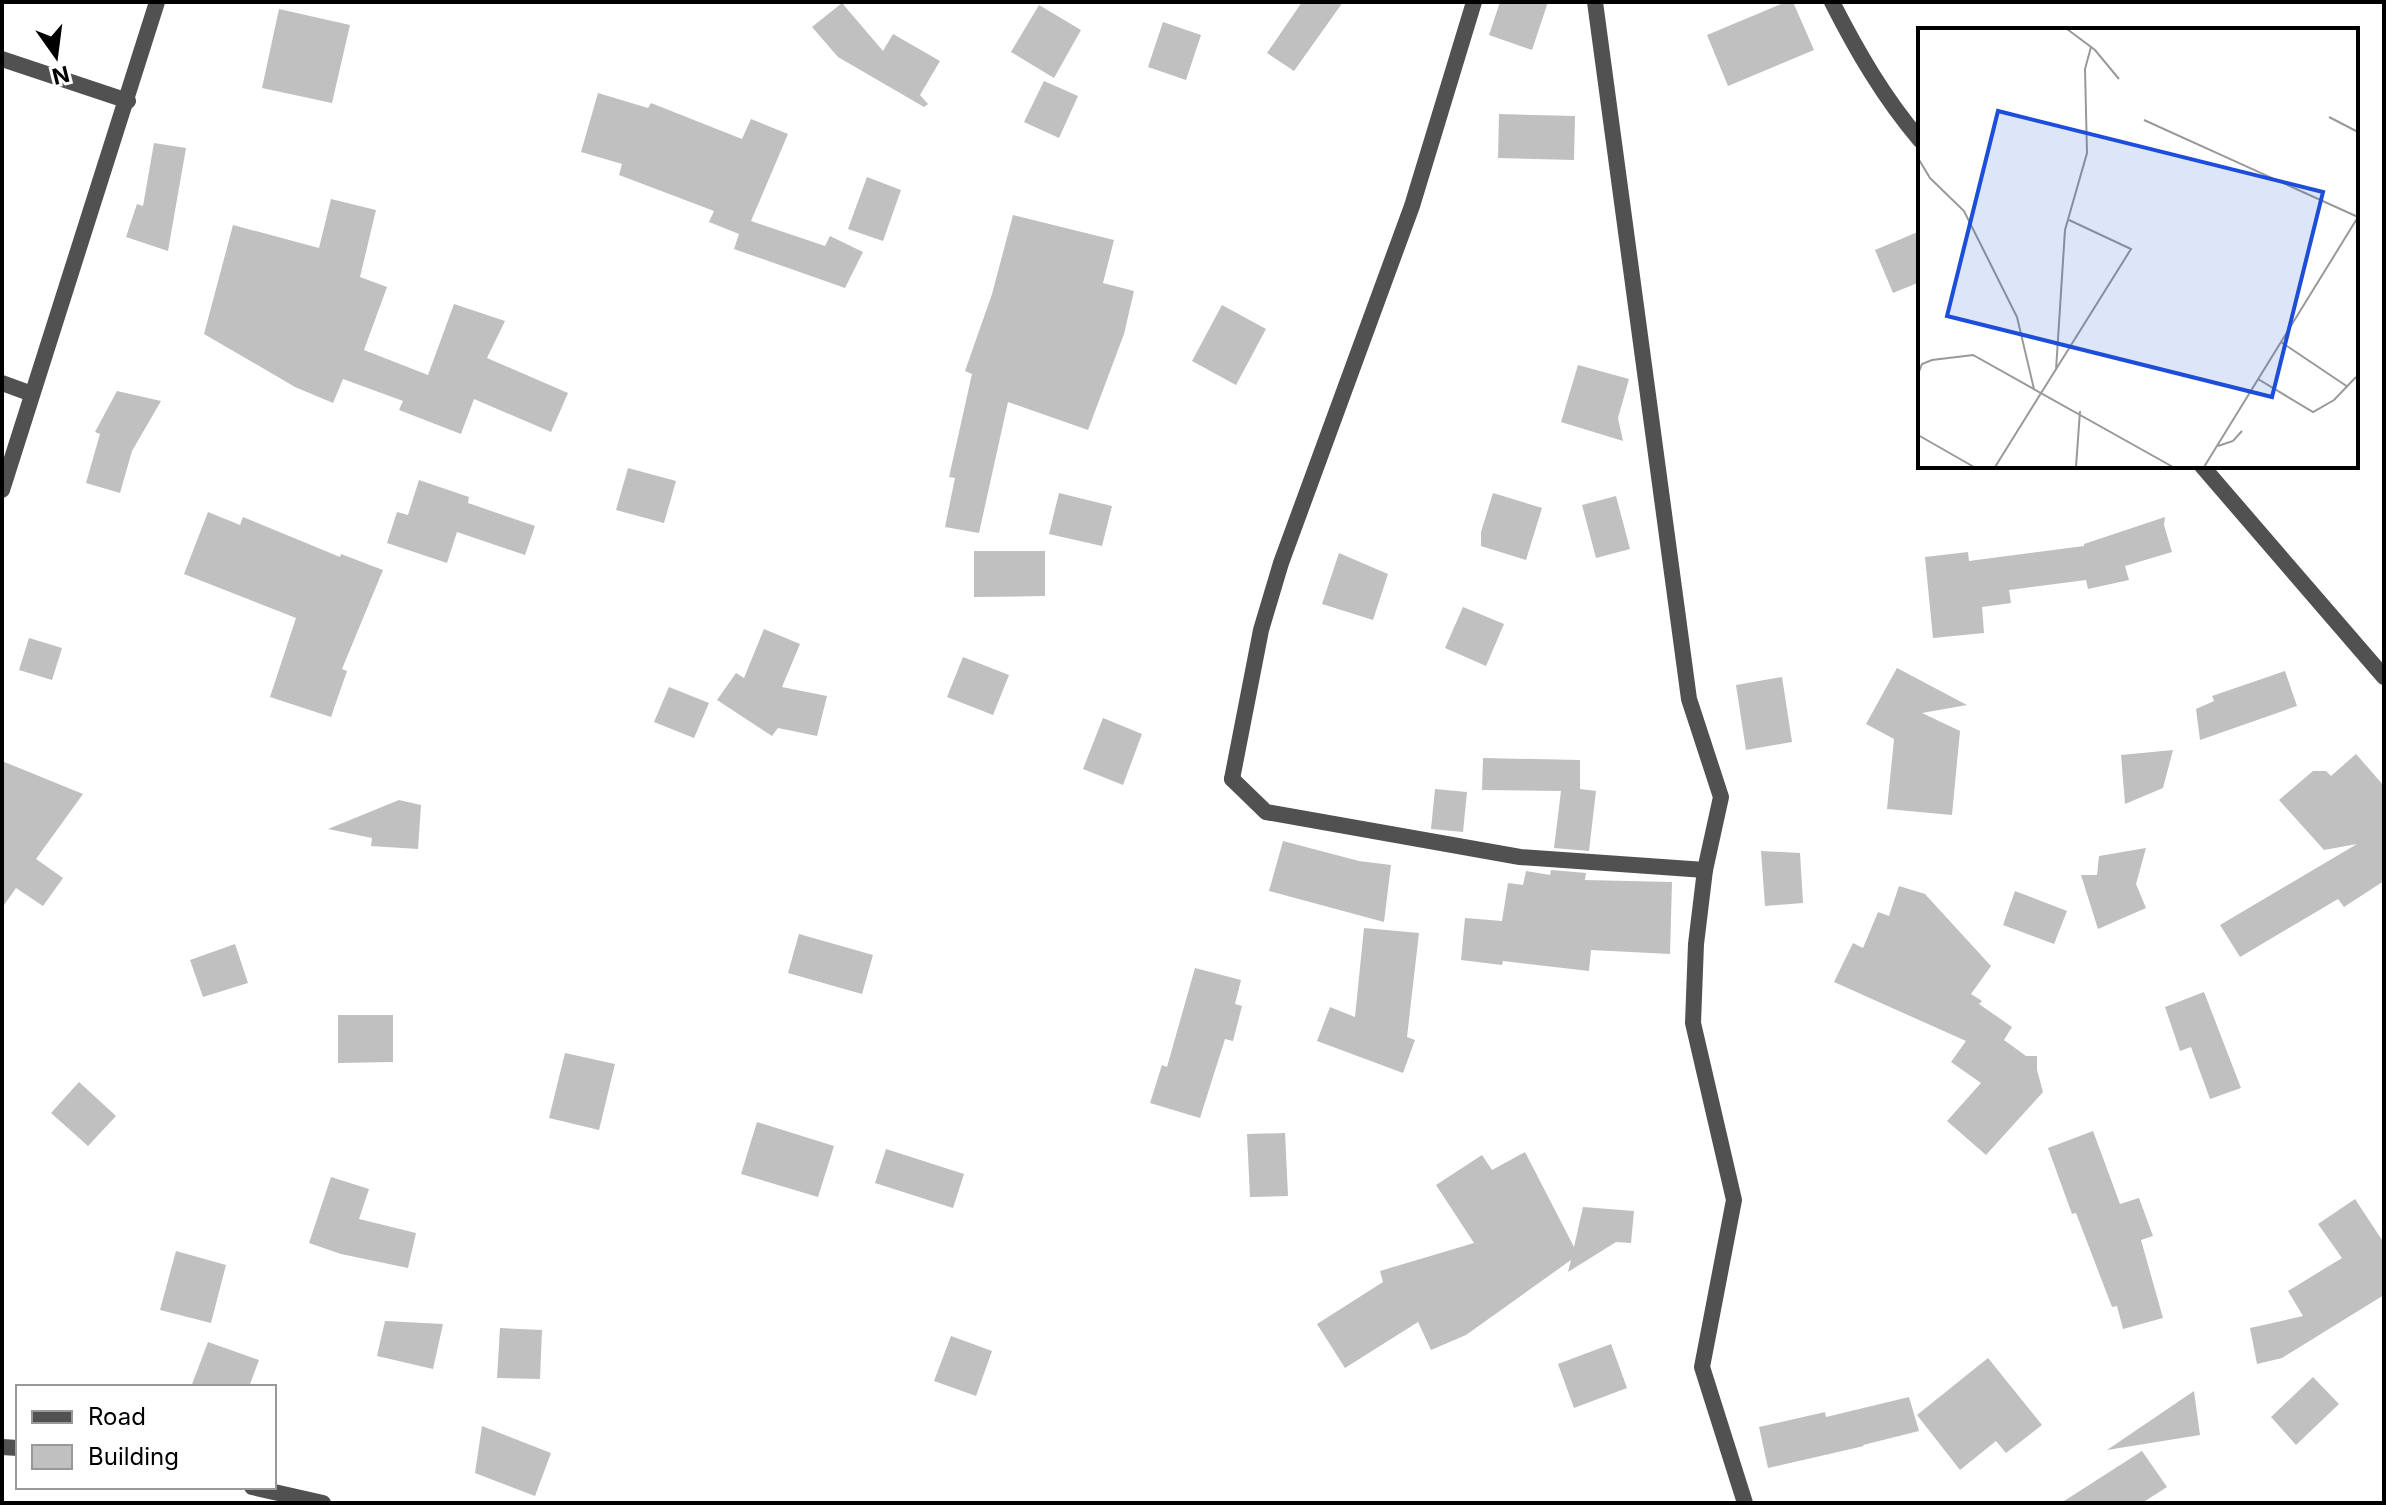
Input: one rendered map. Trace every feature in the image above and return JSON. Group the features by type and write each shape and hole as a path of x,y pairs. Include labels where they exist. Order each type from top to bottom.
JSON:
{"street":[{"path":"2,490 157,2"},
{"path":"1474,2 1412,206 1281,563 1261,630 1232,779 1266,812 1520,857 1705,870"},
{"path":"1595,2 1689,699 1721,797 1705,870 1695,956 1693,1023 1734,1200 1702,1367 1745,1503"},
{"path":"1832,2 1881,89 1918,138"},
{"path":"2,59 128,101"},
{"path":"2,383 32,394"},
{"path":"2204,468 2384,677"},
{"path":"261,1489 323,1503"}],"building":[{"path":"1302,2 1343,2 1294,71 1267,53"},
{"path":"1500,2 1548,2 1532,50 1489,35"},
{"path":"1786,2 1793,2 1814,50 1728,86 1707,35"},
{"path":"842,3 883,51 893,34 940,61 920,95 928,104 924,107 838,57 812,27"},
{"path":"1039,5 1081,30 1054,78 1011,52"},
{"path":"279,9 350,25 332,103 262,88"},
{"path":"1163,22 1201,35 1186,80 1148,67"},
{"path":"1044,81 1078,96 1059,138 1024,122"},
{"path":"598,93 648,108 651,103 742,139 751,119 788,134 751,221 825,246 830,236 863,252 845,288 734,249 739,234 709,222 714,211 619,175 622,164 581,152"},
{"path":"1499,114 1575,116 1574,160 1498,158"},
{"path":"154,143 186,148 168,251 126,237 137,204 143,206"},
{"path":"867,177 901,190 883,241 848,229"},
{"path":"331,199 376,210 360,277 387,287 364,350 428,375 454,304 505,321 487,358 568,393 551,432 474,399 461,434 399,410 403,401 343,379 333,403 295,387 204,334 233,225 319,248"},
{"path":"1013,215 1114,240 1103,283 1134,291 1124,334 1088,430 1008,402 979,533 945,527 955,478 949,477 972,374 965,371 992,294"},
{"path":"1918,232 1918,283 1893,293 1875,250"},
{"path":"1222,305 1266,329 1236,385 1192,361"},
{"path":"1578,365 1629,379 1618,418 1623,441 1561,422"},
{"path":"117,391 161,401 132,451 120,493 86,483 100,434 95,432"},
{"path":"628,468 676,481 664,523 616,510"},
{"path":"419,480 469,497 468,503 535,526 525,555 457,532 447,563 387,543 397,512 408,515"},
{"path":"1059,493 1112,506 1102,546 1049,534"},
{"path":"1493,493 1542,508 1526,560 1481,546 1481,532"},
{"path":"1616,496 1630,549 1596,558 1582,505"},
{"path":"208,512 240,525 243,517 340,557 341,554 383,570 342,669 347,671 331,717 270,697 296,618 184,574"},
{"path":"2165,517 2164,525 2172,552 2125,566 2129,580 2088,589 2086,580 2009,590 2011,603 1982,607 1984,633 1933,638 1925,557 1968,552 1969,561 2084,546"},
{"path":"974,551 1045,551 1045,596 974,597"},
{"path":"1339,553 1388,574 1373,620 1322,604"},
{"path":"1463,607 1504,624 1486,666 1445,648"},
{"path":"764,629 800,644 782,687 827,696 817,736 778,728 772,736 717,700 736,673 744,678"},
{"path":"29,638 62,648 52,680 19,670"},
{"path":"963,657 1009,675 993,715 947,697"},
{"path":"1897,668 1967,705 1922,713 1960,731 1952,815 1887,809 1894,739 1866,724"},
{"path":"2285,671 2297,706 2200,740 2196,709 2214,701 2212,696"},
{"path":"1782,677 1792,742 1746,750 1736,685"},
{"path":"669,687 709,703 694,738 654,722"},
{"path":"1103,718 1142,734 1123,785 1083,769"},
{"path":"2173,750 2163,788 2125,804 2121,755"},
{"path":"2356,754 2384,786 2384,881 2344,907 2338,899 2240,957 2220,925 2357,844 2324,850 2279,800 2313,771 2326,771 2331,776"},
{"path":"1483,758 1580,760 1580,789 1596,791 1589,851 1554,848 1561,791 1482,790"},
{"path":"2,761 83,794 36,859 63,878 43,906 16,888 2,908"},
{"path":"1435,789 1467,792 1463,832 1431,829"},
{"path":"399,800 421,805 418,849 371,846 372,838 328,829"},
{"path":"1283,841 1359,861 1391,865 1384,922 1269,891"},
{"path":"2146,848 2136,884 2146,908 2098,929 2081,875 2097,875 2099,856"},
{"path":"1761,851 1800,853 1803,903 1765,906"},
{"path":"1551,870 1586,873 1585,880 1672,882 1670,954 1591,950 1589,971 1503,961 1502,965 1461,960 1465,918 1502,921 1508,883 1523,885 1526,871 1550,875"},
{"path":"1899,886 1925,894 1991,966 1971,994 1982,1001 1979,1004 2012,1027 2004,1040 2026,1056 2037,1056 2043,1092 1986,1155 1947,1121 1981,1083 1951,1062 1966,1041 1834,982 1853,943 1863,948 1878,912 1889,916"},
{"path":"2015,891 2067,911 2054,944 2003,925"},
{"path":"1364,928 1419,933 1407,1037 1415,1040 1403,1073 1317,1041 1330,1007 1355,1017"},
{"path":"799,934 873,955 862,994 788,973"},
{"path":"235,944 248,983 203,997 190,960"},
{"path":"1195,968 1241,980 1235,1004 1242,1006 1233,1041 1225,1039 1200,1118 1150,1103 1162,1065 1167,1067"},
{"path":"2204,992 2241,1088 2210,1099 2191,1047 2180,1051 2165,1007"},
{"path":"338,1015 393,1015 393,1062 338,1063"},
{"path":"565,1053 615,1064 599,1130 549,1118"},
{"path":"79,1082 116,1116 88,1146 51,1113"},
{"path":"757,1122 834,1146 818,1197 741,1174"},
{"path":"2093,1131 2120,1204 2139,1198 2153,1236 2141,1240 2163,1318 2123,1329 2117,1306 2112,1307 2048,1148"},
{"path":"1285,1133 1288,1196 1250,1197 1247,1134"},
{"path":"886,1149 964,1174 953,1208 875,1183"},
{"path":"1525,1152 1574,1247 1583,1207 1634,1211 1631,1243 1616,1242 1568,1272 1571,1260 1466,1335 1431,1350 1418,1322 1345,1368 1317,1324 1383,1282 1380,1271 1474,1243 1436,1185 1482,1155 1492,1170"},
{"path":"331,1177 369,1189 359,1219 416,1233 408,1268 341,1254 309,1243"},
{"path":"2355,1199 2384,1243 2384,1295 2282,1358 2257,1364 2250,1328 2303,1316 2288,1291 2342,1258 2318,1224"},
{"path":"176,1251 226,1265 211,1323 160,1310"},
{"path":"385,1321 443,1324 433,1369 377,1356"},
{"path":"500,1328 542,1330 540,1379 497,1378"},
{"path":"951,1336 992,1351 976,1396 934,1381"},
{"path":"208,1342 259,1360 250,1385 192,1385"},
{"path":"1611,1344 1627,1388 1574,1408 1558,1364"},
{"path":"1988,1358 2042,1425 2006,1453 1996,1441 1960,1470 1917,1415"},
{"path":"2313,1377 2339,1404 2296,1445 2271,1417"},
{"path":"2194,1391 2200,1435 2107,1450"},
{"path":"1909,1397 1919,1431 1768,1468 1759,1427 1825,1412 1826,1417"},
{"path":"482,1426 551,1453 535,1496 475,1473"},
{"path":"2142,1451 2167,1487 2142,1503 2061,1503"}]}
